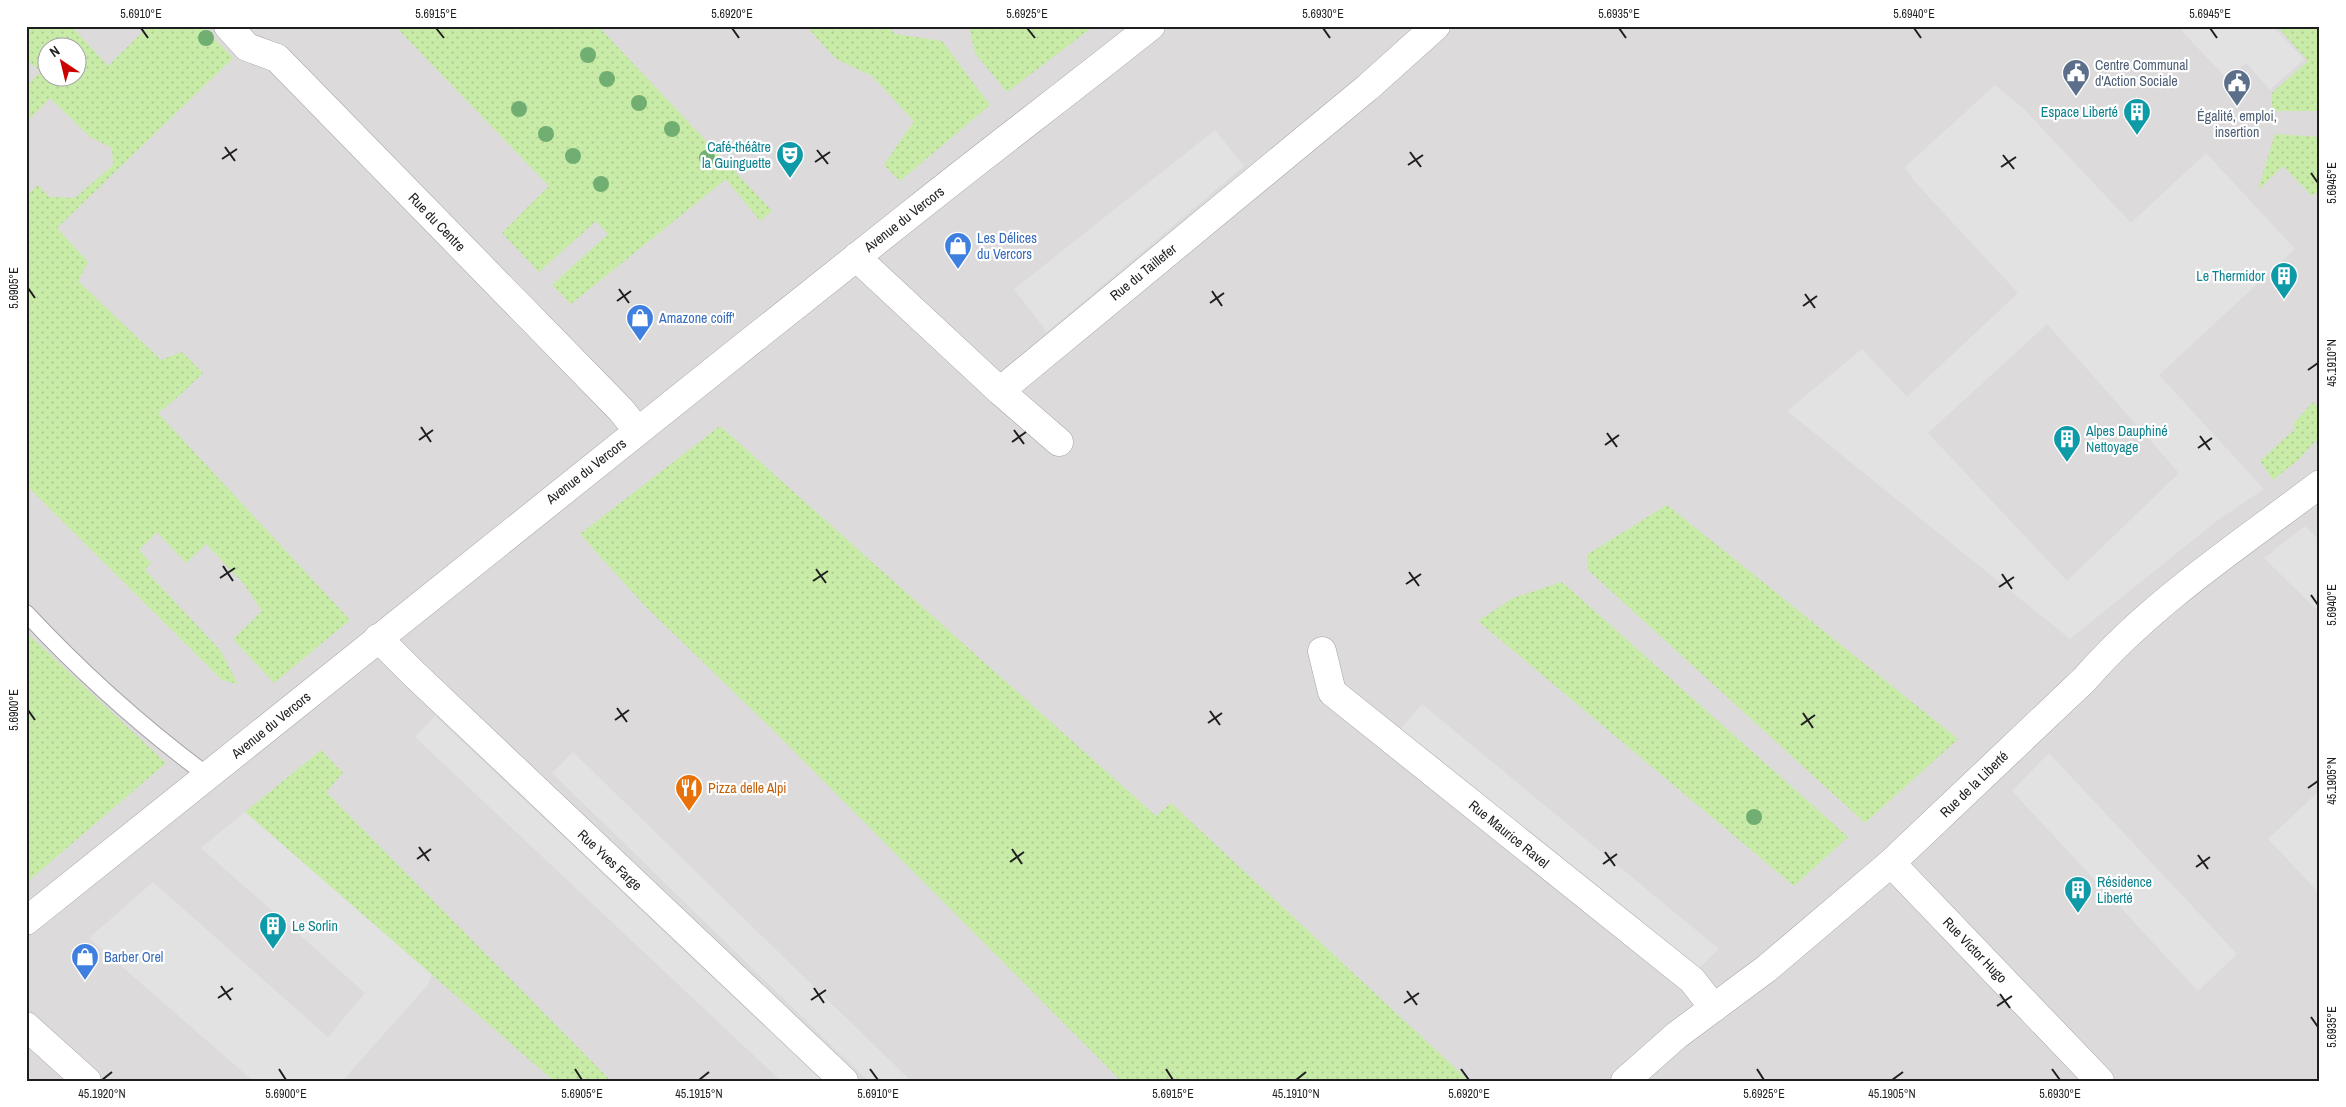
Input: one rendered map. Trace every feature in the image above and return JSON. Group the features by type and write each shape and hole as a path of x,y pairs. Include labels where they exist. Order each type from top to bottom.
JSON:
{"street":[{"name":"Rue du Centre","path":"228,26 247,46 277,58 621,410 637,430"},
{"name":"Avenue du Vercors","path":"26,921 637,430 1151,26"},
{"name":"Rue du Taillefer","path":"1000,390 1367,88 1436,26"},
{"path":"856,257 1059,442"},
{"name":"Rue de la Liberté","path":"1625,1081 1677,1035 1766,969 1891,863 2085,679 2112,648 2255,532 2320,484"},
{"name":"Rue Yves Farge","path":"378,638 412,673 844,1081"},
{"name":"Rue Maurice Ravel","path":"1322,651 1332,692 1692,980 1714,1008"},
{"name":"Rue Victor Hugo","path":"1891,863 2100,1081"},
{"path":"26,1026 87,1081"}],"lane":[{"path":"26,613 82,672 168,746 208,776"}],"shaded area":[{"path":"26,26 2320,26 2320,1081 26,1081"},
{"path":"2177,26 2279,26 2276,30 2304,59 2270,90 2246,63 2227,79"},
{"path":"1995,85 2025,110 2131,223 2206,153 2295,249 2159,375 2264,489 2218,520 2070,639 1787,411 1862,349 1907,397 2018,293 1914,181 1905,167","holes":["2047,324 2179,473 2067,581 1928,433"]},
{"path":"1215,130 1244,166 1047,332 1014,289"},
{"path":"2305,526 2320,541 2320,613 2264,558"},
{"path":"1422,704 1719,949 1694,973 1397,733"},
{"path":"435,716 822,1081 781,1081 415,737"},
{"path":"573,752 911,1081 868,1081 552,773"},
{"path":"2049,753 2237,954 2198,991 2012,791"},
{"path":"2320,790 2320,894 2268,839"},
{"path":"245,812 432,975 427,986 342,1081 253,1081 89,938 153,882 328,1037 365,993 201,848"}],"green space":[{"path":"26,26 71,26 82,38 38,38 38,69 26,59"},
{"path":"149,26 202,26 233,58 57,228 88,262 78,281 161,360 182,352 203,373 158,413 350,620 274,683 233,639 262,611 244,584 206,544 186,563 157,532 139,550 151,563 145,570 220,650 238,684 222,680 26,485 26,196 38,185 49,197 75,198 113,165 112,148 90,137 50,98 26,123 26,86 38,75 38,88 88,88 88,44 108,66"},
{"path":"395,26 598,26 772,211 760,221 726,179 571,304 552,285 608,234 596,221 539,272 502,233 549,186"},
{"path":"806,26 888,26 895,34 942,41 990,105 900,181 884,165 914,121 872,76 836,59"},
{"path":"969,26 1094,26 1007,92 975,53"},
{"path":"2320,26 2320,49 2317,52 2320,56 2320,111 2272,111 2272,93 2308,61 2278,27"},
{"path":"2275,134 2320,137 2320,189 2312,196 2283,166 2258,190"},
{"path":"2313,402 2320,409 2320,436 2298,460 2273,480 2260,461 2295,429 2293,424"},
{"path":"720,426 1156,816 1171,803 1469,1081 1121,1081 772,729 646,607 580,534"},
{"path":"1667,505 1958,739 1865,823 1588,570 1588,554"},
{"path":"1562,582 1848,837 1794,886 1478,621 1513,598"},
{"path":"26,632 166,763 26,883"},
{"path":"321,750 343,773 326,792 611,1081 554,1081 245,812"}],"place":[{"name":"Centre Communal d'Action Sociale","path":"2076,97"},
{"name":"Égalité, emploi, insertion","path":"2237,107"},
{"name":"Espace Liberté","path":"2137,136"},
{"name":"Café-théâtre la Guinguette","path":"790,179"},
{"name":"Les Délices du Vercors","path":"958,270"},
{"name":"Le Thermidor","path":"2284,300"},
{"name":"Amazone coiff'","path":"640,342"},
{"name":"Alpes Dauphiné Nettoyage","path":"2067,463"},
{"name":"Pizza delle Alpi","path":"689,812"},
{"name":"Résidence Liberté","path":"2078,914"},
{"name":"Le Sorlin","path":"273,950"},
{"name":"Barber Orel","path":"85,981"}]}
